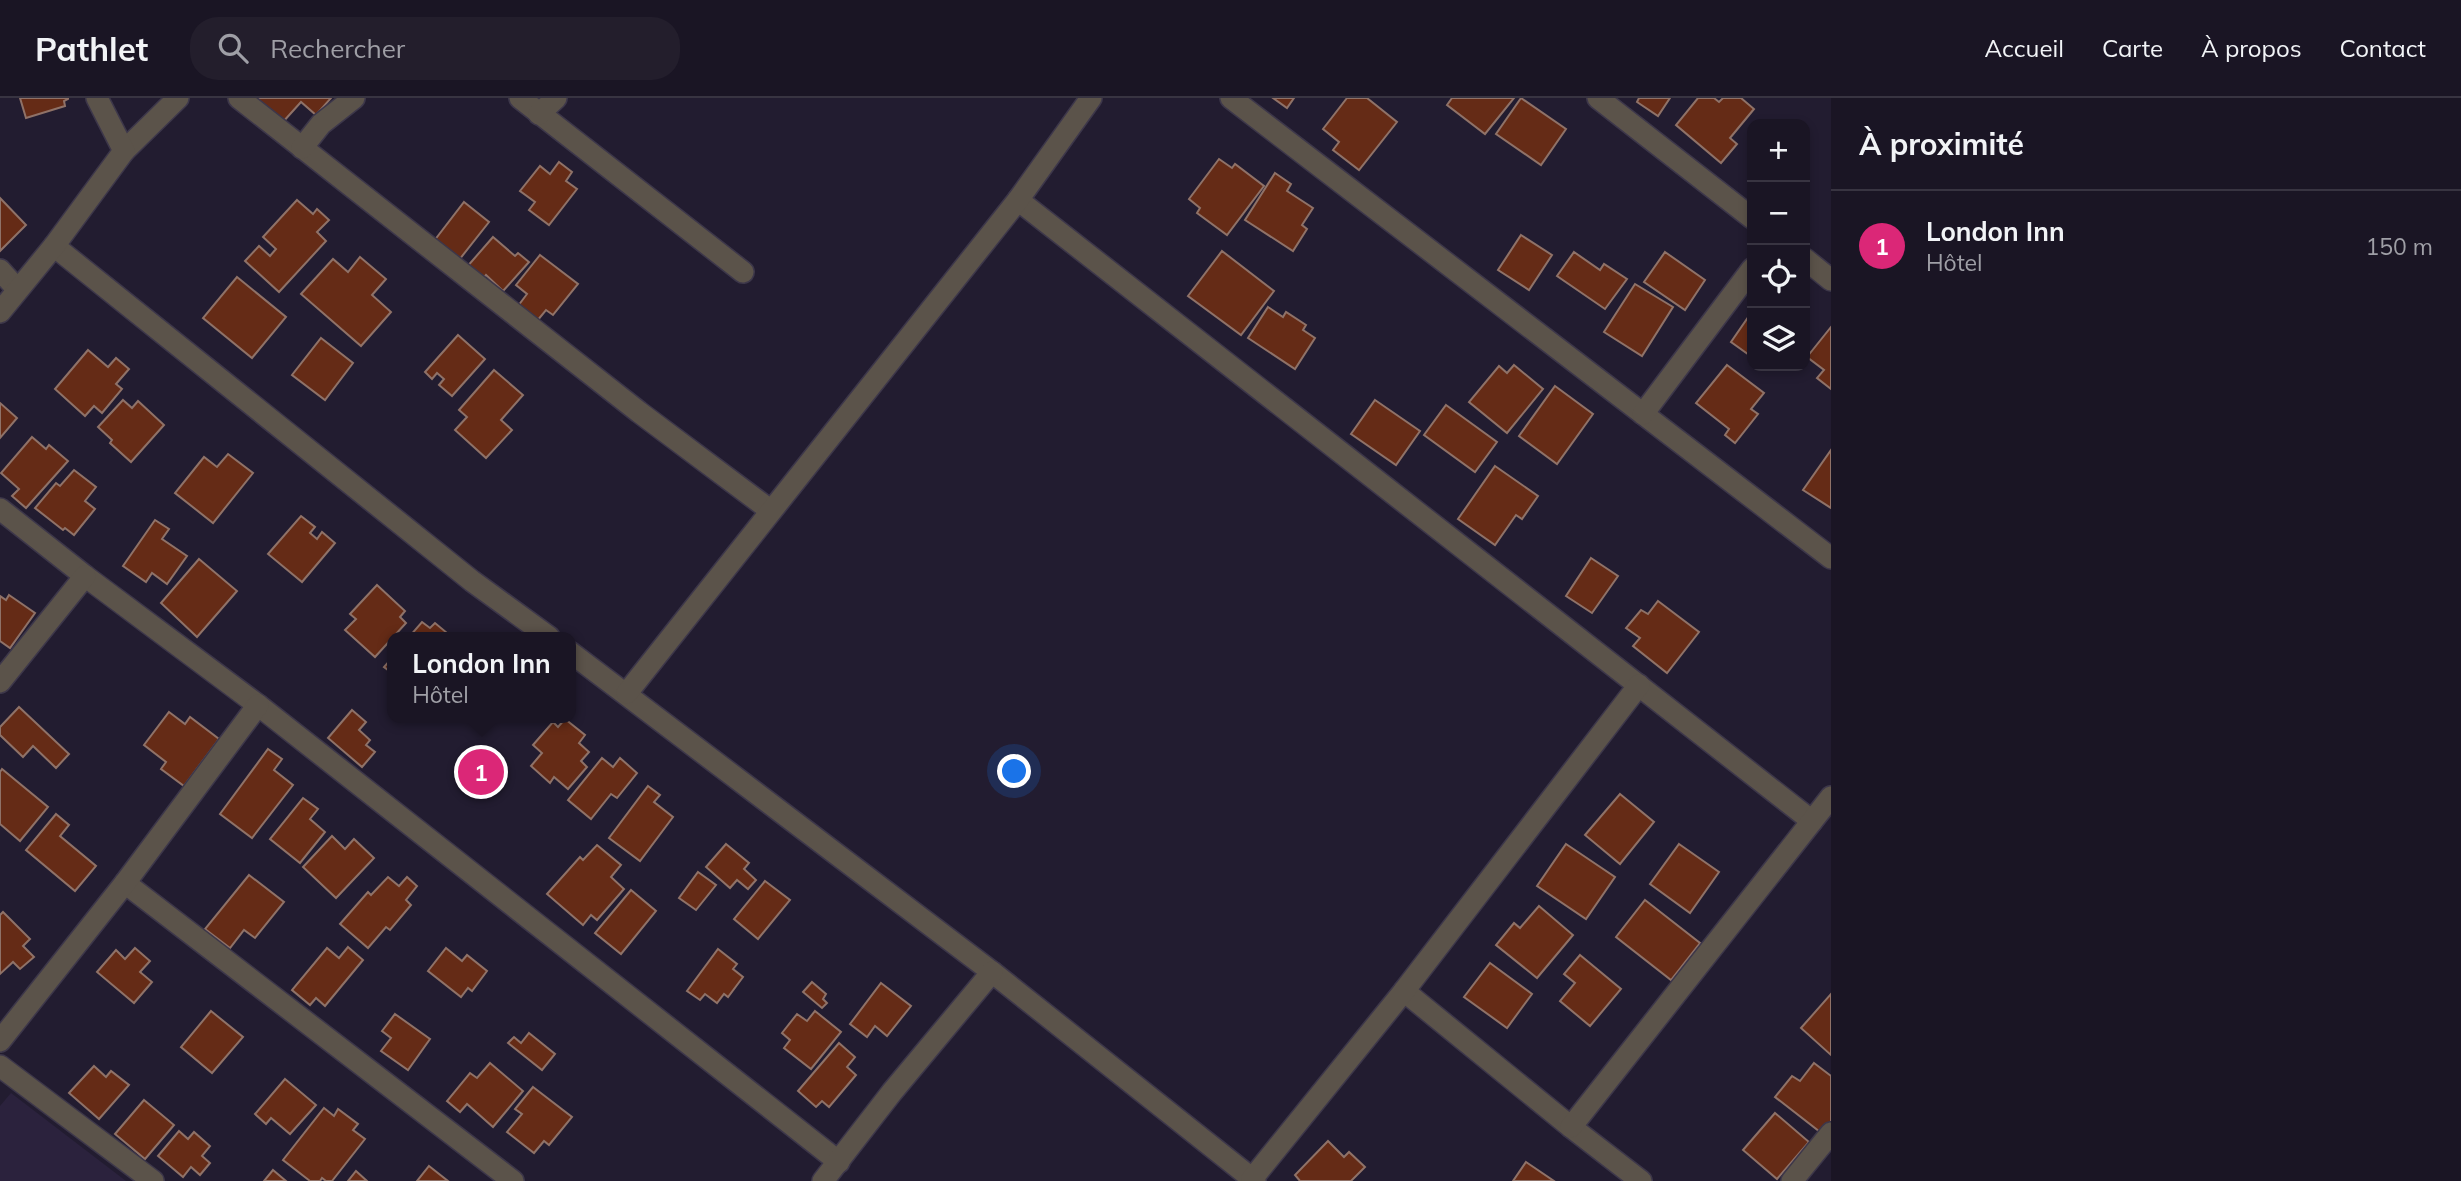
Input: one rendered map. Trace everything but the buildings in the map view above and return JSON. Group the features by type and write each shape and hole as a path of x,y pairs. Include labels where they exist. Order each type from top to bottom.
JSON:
{"street":[{"path":"97,98 124,151"},
{"path":"0,312 54,246 124,151 178,98"},
{"path":"239,98 639,412 771,510"},
{"path":"302,148 321,124 354,98"},
{"path":"520,98 743,272"},
{"path":"540,114 556,98"},
{"path":"627,693 1018,200 1091,98"},
{"path":"1231,98 1831,558"},
{"path":"1598,98 1747,214"},
{"path":"1018,200 1812,821"},
{"path":"54,246 472,581 543,632"},
{"path":"1810,263 1831,280"},
{"path":"0,270 17,289"},
{"path":"1643,414 1747,276"},
{"path":"0,509 258,705 839,1162"},
{"path":"0,682 85,576"},
{"path":"576,656 992,972 1253,1180 1404,991 1639,685"},
{"path":"0,1041 125,883 258,705"},
{"path":"1571,1127 1831,797"},
{"path":"125,883 513,1181"},
{"path":"824,1181 892,1092 992,972"},
{"path":"1404,991 1641,1181"},
{"path":"0,1066 153,1181"},
{"path":"1792,1181 1831,1133"}],"shaded area":[{"path":"11,1093 126,1181 0,1181 0,1106"}],"place":[{"name":"London Inn","path":"481,772"}]}
